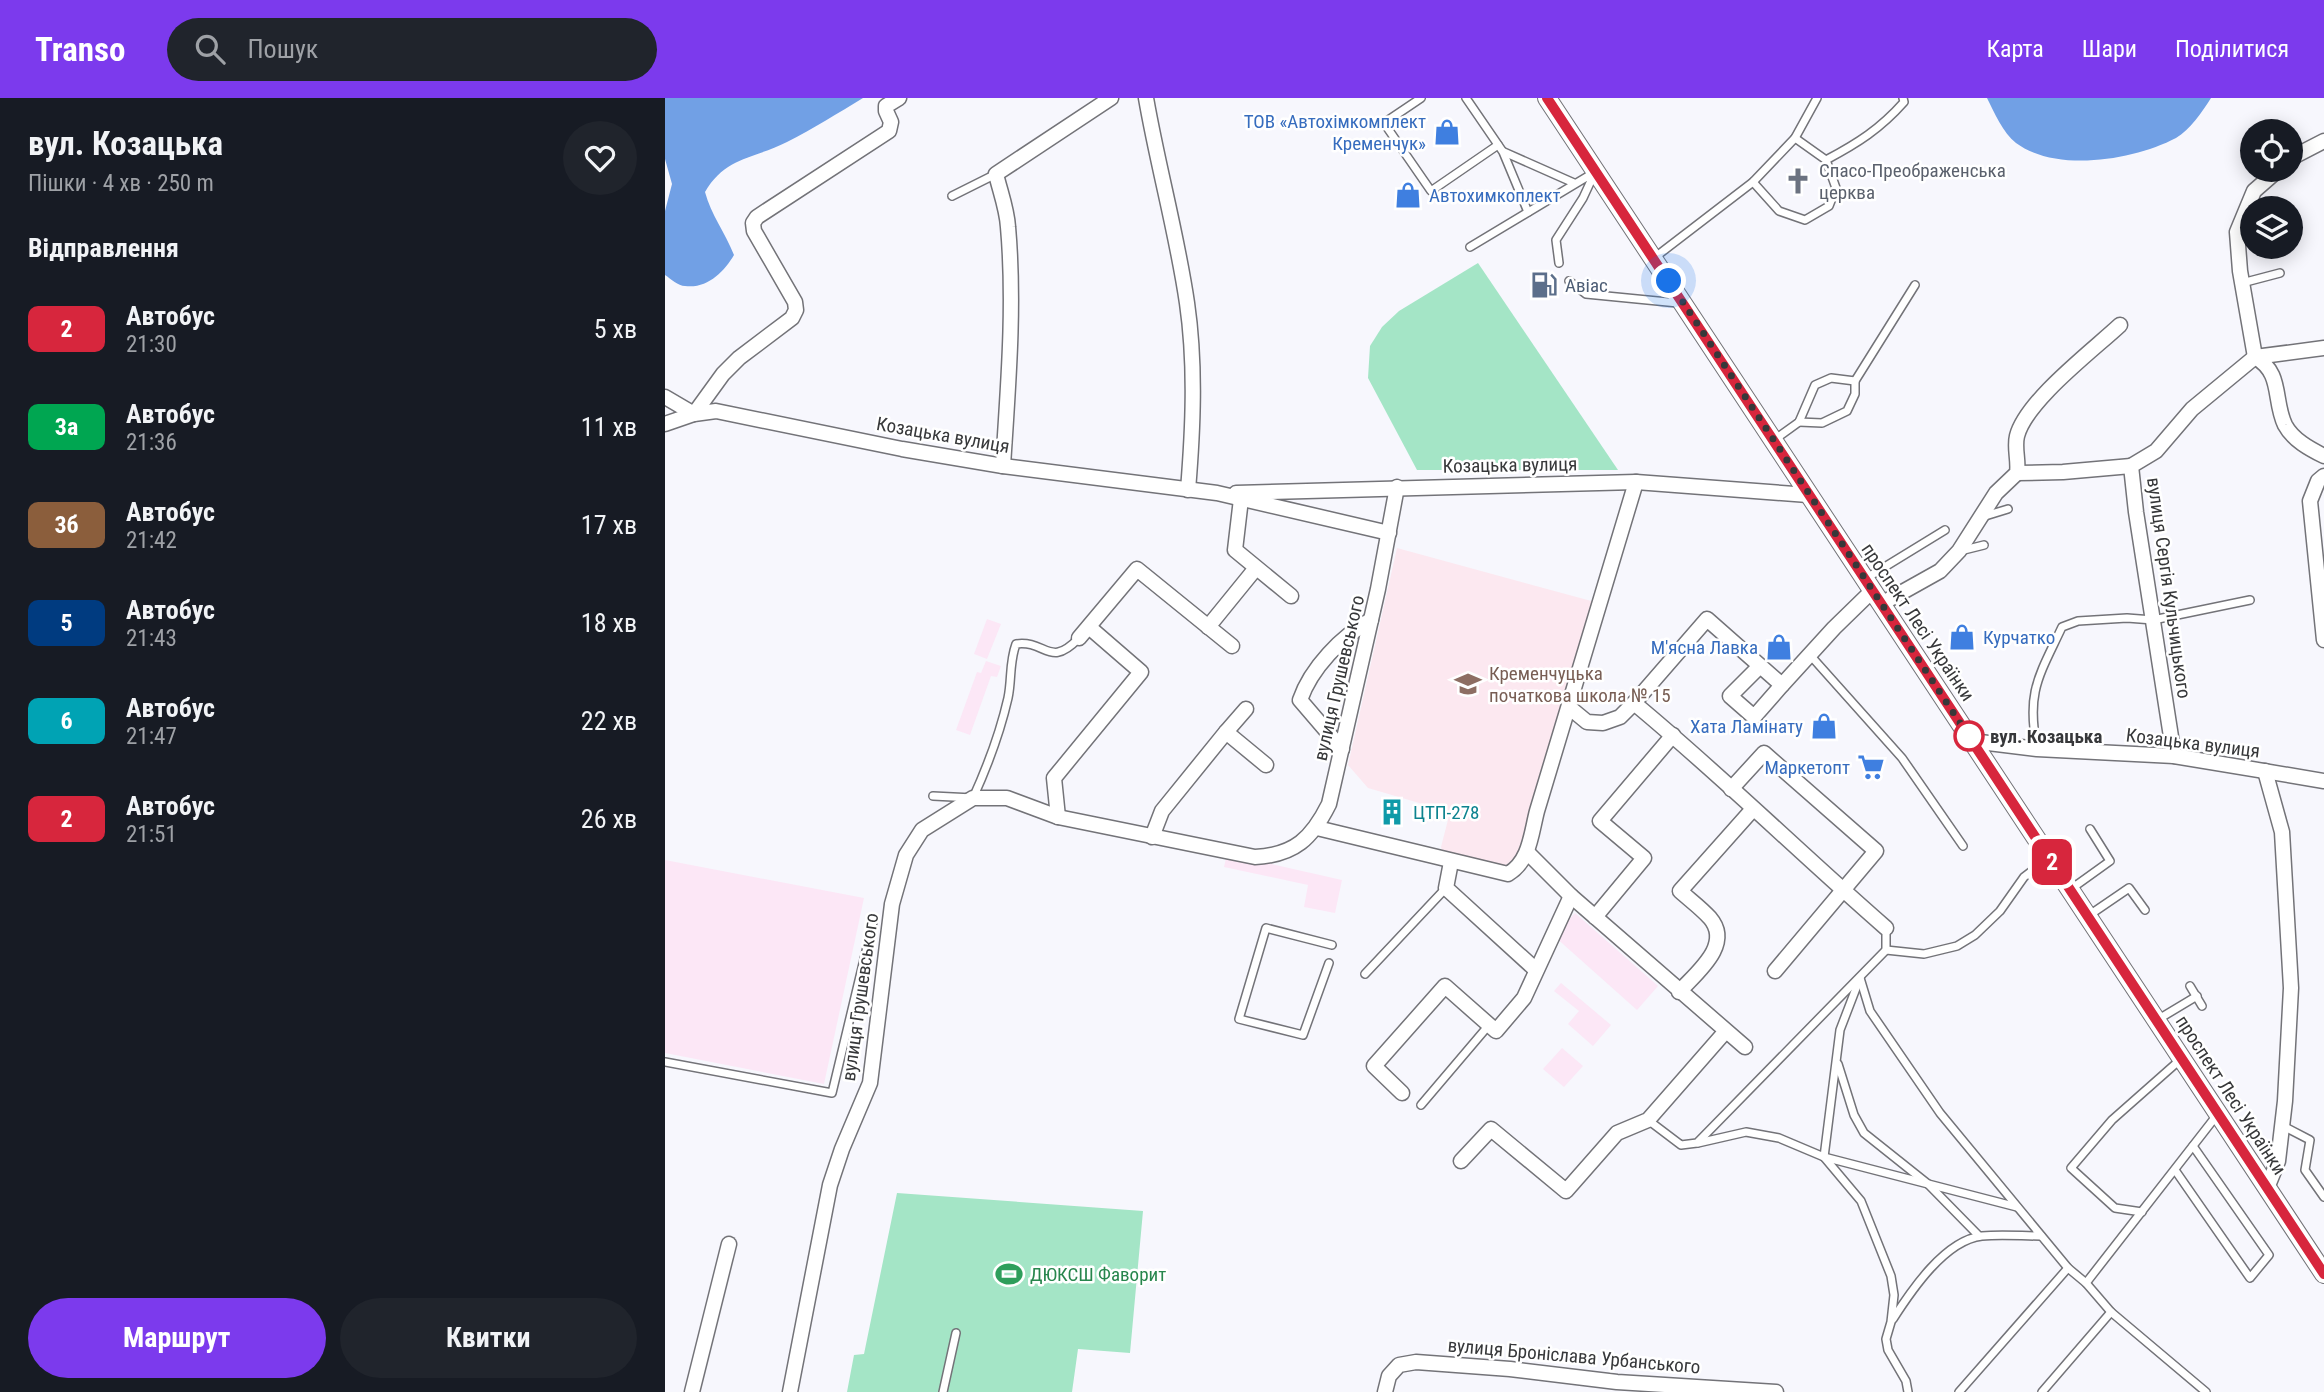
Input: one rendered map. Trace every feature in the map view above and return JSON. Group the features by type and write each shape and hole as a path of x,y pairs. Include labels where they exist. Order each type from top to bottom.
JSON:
{"street":[{"path":"665,397 694,414 723,374 739,358 792,318 796,310 795,302 754,231 753,223 757,217 889,131 891,122 886,106 899,98"},
{"path":"1003,466 1011,295 1008,224 996,174 1111,98"},
{"path":"1146,98 1188,306 1193,426 1188,490"},
{"name":"проспект Лесі Українки","path":"1547,98 2267,1188 2318,1254 2324,1274"},
{"path":"2303,152 2324,141"},
{"path":"2255,357 2242,283 2237,232 2254,191 2264,182"},
{"path":"2017,474 2017,437 2024,418 2041,398 2120,325"},
{"path":"2255,357 2324,348"},
{"path":"2255,357 2268,364 2274,376 2285,426 2308,448 2324,456"},
{"name":"вулиця Сергія Кульчицького","path":"2174,756 2131,466 2156,450 2192,408 2255,357"},
{"name":"Козацька вулиця","path":"665,425 694,414 716,411 902,449 1003,466 1217,493 1389,533"},
{"path":"1760,666 1730,696 1754,717 1810,655 1873,592 1940,571 1959,551 1996,493 2017,474 2131,466"},
{"path":"2324,476 2318,481 2310,501 2324,640"},
{"path":"973,798 1007,798 1058,817 1255,857 1277,856 1296,846 1317,828 1509,874 1519,867 1527,852 1636,482"},
{"name":"Козацька вулиця","path":"1217,493 1397,486 1636,482 1808,495"},
{"name":"вулиця Грушевського","path":"1317,828 1329,804 1342,749 1397,486"},
{"path":"1241,499 1235,550 1291,596"},
{"path":"1207,627 1256,568"},
{"path":"1058,817 1054,778 1141,672 1084,633 1137,569 1232,646"},
{"path":"1342,749 1300,700 1305,685 1331,653 1354,629 1371,620"},
{"path":"1570,708 1587,722 1603,723 1620,717 1707,620 1782,685"},
{"path":"1635,703 1886,928"},
{"path":"1152,837 1162,811 1246,709"},
{"path":"1226,732 1266,765"},
{"path":"1595,917 1644,858 1600,821 1673,735"},
{"name":"Козацька вулиця","path":"1972,741 2037,749 2174,756 2324,781"},
{"path":"1731,789 1764,753 1876,851 1775,971"},
{"path":"2265,771 2282,832 2291,988 2278,1161 2267,1188"},
{"name":"вулиця Грушевського","path":"790,1392 830,1185 870,1083 892,904 906,855 922,830 973,798"},
{"path":"1679,992 1713,954 1718,939 1712,920 1680,891 1753,809"},
{"path":"1527,852 1570,896 1745,1047"},
{"path":"1451,862 1446,888 1536,970"},
{"path":"1402,1093 1374,1066 1445,986 1496,1031 1524,998 1570,896"},
{"path":"1461,1161 1491,1129 1566,1192 1617,1133 1647,1120 1725,1032"},
{"path":"692,1392 729,1244"},
{"name":"вулиця Броніслава Урбанського","path":"1385,1392 1389,1377 1399,1365 1416,1362 1510,1369 1617,1382 1776,1392"}],"lane":[{"path":"1421,98 1384,123 1431,191 1501,148"},
{"path":"1466,98 1501,148 1528,212"},
{"path":"1654,259 1753,182 1795,138 1817,98"},
{"path":"1826,160 1856,145 1885,123 1904,102 1903,98"},
{"path":"1753,182 1779,211 1805,220 1829,206 1836,188 1826,160 1795,138"},
{"path":"1501,148 1574,183"},
{"path":"1471,247 1595,172"},
{"path":"1559,263 1556,240 1583,198 1595,172"},
{"path":"952,196 996,174"},
{"path":"2242,283 2280,273"},
{"path":"1569,281 1586,294 1684,304"},
{"path":"1799,422 1822,423 1847,411 1854,394 1855,381 1915,285"},
{"path":"1774,441 1799,422 1815,385 1831,378 1855,381"},
{"path":"1978,518 2008,509"},
{"path":"1873,592 1945,530"},
{"path":"1959,551 1984,545"},
{"path":"2037,749 2032,719 2035,685 2062,627 2090,620 2154,620 2250,600"},
{"path":"933,796 973,798 992,757 1009,695 1010,660 1016,644 1030,642 1046,651 1059,654 1069,649 1084,633"},
{"path":"1810,655 1902,758 1963,846"},
{"path":"2070,889 2110,860 2090,829"},
{"path":"1886,950 1924,954 1957,946 1975,935 2000,911 2024,877 2049,858"},
{"path":"1365,974 1446,888"},
{"path":"2088,916 2129,888 2145,910"},
{"path":"665,1062 832,1093 873,922"},
{"path":"1329,963 1303,1035 1240,1019 1266,928 1332,945"},
{"path":"1697,1143 1886,950 1886,928"},
{"path":"1860,978 1840,1030 1824,1157 1861,1201 1884,1258 1894,1295 1886,1339 1888,1350 1906,1381 1908,1392"},
{"path":"1860,978 1870,1011 1940,1113 2041,1236 2111,1312 2206,1392"},
{"path":"2190,986 2202,1006"},
{"path":"2156,1020 2196,996"},
{"path":"1422,1105 1490,1025"},
{"path":"2142,1212 2115,1208 2071,1168 2112,1120 2181,1058"},
{"path":"1837,1059 1854,1115 1864,1133 1928,1184 1979,1236"},
{"path":"2086,1283 2218,1114"},
{"path":"1647,1120 1681,1145 1746,1132 1779,1138 1824,1157 2017,1207"},
{"path":"2282,1126 2310,1140 2305,1170 2324,1197"},
{"path":"2175,1170 2250,1278 2269,1255 2193,1146"},
{"path":"1891,1322 1916,1284 1963,1242 1979,1236 2041,1236"},
{"path":"1959,1392 2068,1268"},
{"path":"2042,1392 2111,1312"},
{"path":"943,1392 957,1333"}],"shaded area":[{"name":"Кременчуцька початкова школа № 15","path":"1397,548 1595,602 1519,853 1499,872 1444,856 1441,847 1450,812 1368,788 1348,765"},
{"path":"987,619 1001,624 987,659 974,654"},
{"path":"986,661 1001,666 997,677 991,676 970,735 956,730 977,672 981,673"},
{"path":"1227,854 1342,880 1335,913 1304,907 1308,885 1224,867"},
{"path":"665,860 864,898 824,1084 665,1053"},
{"path":"1575,913 1658,986 1637,1010 1554,936"},
{"path":"1561,983 1611,1025 1593,1046 1568,1024 1579,1011 1554,991"},
{"path":"1562,1048 1583,1066 1564,1087 1543,1069"}],"green space":[{"path":"1478,263 1618,470 1417,470 1368,378 1370,346 1382,327 1399,311"},
{"name":"ДЮКСШ Фаворит","path":"897,1193 1143,1211 1130,1353 1078,1349 1072,1392 847,1392 854,1355 864,1354"}],"water":[{"path":"665,98 863,98 787,142 731,165 713,180 705,192 734,255 708,282 685,286 665,275 665,211 672,184 665,159"},
{"path":"1987,98 2211,98 2191,126 2181,135 2159,146 2118,157 2074,160 2052,158 2016,143 2003,128"}],"bus line":[{"name":"2","path":"1547,98 2324,1274"}],"place":[{"name":"ТОВ «Автохімкомплект Кременчук»","path":"1447,132"},
{"name":"Спасо-Преображенська церква","path":"1798,181"},
{"name":"Автохимкоплект","path":"1408,195"},
{"name":"Авіас","path":"1544,285"},
{"name":"Курчатко","path":"1962,637"},
{"name":"М'ясна Лавка","path":"1779,647"},
{"name":"Кременчуцька початкова школа № 15","path":"1468,684"},
{"name":"Хата Ламінату","path":"1824,726"},
{"name":"вул. Козацька","path":"1969,736"},
{"name":"Маркетопт","path":"1871,767"},
{"name":"ЦТП-278","path":"1392,812"},
{"name":"ДЮКСШ Фаворит","path":"1009,1274"}],"route":[{"path":"1669,281 1972,741 1969,736"}]}
